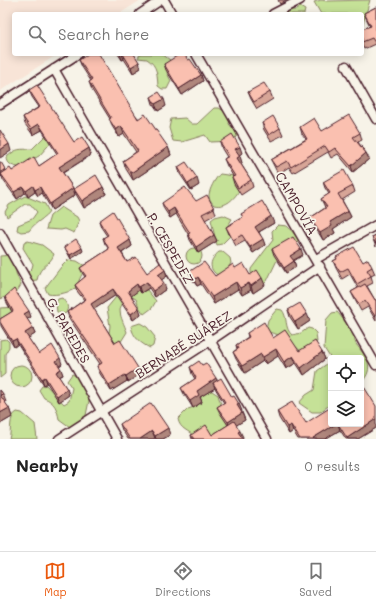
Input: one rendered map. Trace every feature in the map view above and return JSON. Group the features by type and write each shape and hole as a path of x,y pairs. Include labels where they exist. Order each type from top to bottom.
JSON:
{"street":[{"path":"143,12 163,0 171,12"},
{"path":"278,12 300,0"},
{"path":"0,104 75,56"},
{"name":"CAMPOVÍA","path":"198,56 376,365"},
{"path":"346,66 376,119"},
{"name":"P. CESPEDEZ","path":"54,69 267,439"},
{"name":"BERNABÉ SUÁREZ","path":"58,439 210,341 318,263 376,225"},
{"name":"G. PAREDES","path":"0,233 117,439"}],"shaded area":[{"path":"0,0 141,0 122,12 12,12 12,56 55,56 0,91"}],"green space":[{"path":"321,0 370,0 364,20 364,12 320,12 314,2"},
{"path":"300,7 305,10 304,12 286,12 287,10 296,10"},
{"path":"139,56 165,56 170,60 167,73 171,81 167,89 162,89 158,86 157,74 151,62 147,59 138,58"},
{"path":"214,108 219,108 231,115 229,124 238,134 233,141 210,142 205,135 182,142 173,141 169,128 171,119 185,118 192,124 197,124"},
{"path":"51,130 55,138 39,156 18,167 9,163 7,157 19,150 32,149"},
{"path":"220,174 234,176 240,189 230,202 218,206 214,205 209,198 209,194 216,178"},
{"path":"25,196 45,204 49,212 29,231 21,232 17,230 18,225 32,219 37,212 30,204 25,204 7,217 5,212 9,205"},
{"path":"61,207 77,217 79,221 74,233 65,229 46,229 50,216"},
{"path":"223,215 232,219 227,227 230,236 222,244 217,245 211,220 215,217"},
{"path":"278,225 287,226 301,241 297,243 296,248 279,256 267,281 264,284 259,283 251,273 251,269 273,240 272,231"},
{"path":"28,241 42,245 54,254 50,261 40,271 37,280 28,281 26,274 32,268 33,264 23,248 24,243"},
{"path":"194,248 200,250 202,256 200,262 194,264 188,262 186,256 188,250"},
{"path":"219,252 223,252 230,258 231,263 226,272 219,276 211,267 211,264"},
{"path":"0,256 19,256 16,273 21,285 16,293 0,299"},
{"path":"68,260 77,261 85,266 78,286 64,293 48,294 45,288"},
{"path":"118,289 147,290 156,301 152,308 144,314 136,299 132,297 122,304 120,312 127,332 117,348 108,340 110,326 107,308 116,297"},
{"path":"62,298 67,306 65,314 57,312 56,303 58,299"},
{"path":"18,307 0,320 0,308"},
{"path":"277,309 282,310 284,313 288,329 292,335 301,333 308,328 312,329 316,333 317,342 302,352 284,337 268,332 266,329 268,320"},
{"path":"337,312 346,323 353,333 356,344 363,353 368,362 368,372 364,379 364,355 328,355 324,348 326,320 332,313"},
{"path":"140,323 147,327 155,337 153,346 150,348 143,344 133,333 131,326"},
{"path":"6,339 9,342 9,347 5,354 5,374 0,378 0,340"},
{"path":"328,363 328,406 320,412 312,412 299,403 306,395 314,390 317,371"},
{"path":"17,365 25,365 32,372 32,380 25,387 17,387 10,380 10,372"},
{"path":"72,374 76,376 90,396 85,420 70,427 59,419 55,406 44,398 39,390 42,386 46,385 64,404 69,401 72,388 67,381"},
{"path":"212,391 218,395 228,426 223,435 195,437 183,428 178,419 188,409 197,406 203,393"},
{"path":"17,412 22,413 35,424 37,439 9,439 11,420"}],"building":[{"path":"376,7 376,44 372,38 364,41 364,28 371,26 364,13"},
{"path":"85,56 100,56 138,119 145,114 168,147 131,173 123,161 138,151 121,126 116,130 109,119 111,118 89,82 92,80 79,60"},
{"path":"124,56 135,56 139,62 131,67"},
{"path":"177,56 185,56 188,60 190,59 201,75 179,89 164,64"},
{"path":"264,83 270,92 254,102 248,92"},
{"path":"37,85 74,142 82,137 89,148 59,167 73,188 50,204 40,187 35,190 33,186 26,191 23,187 14,192 1,174 10,168 12,171 34,157 39,166 58,153 39,124 31,129 23,117 40,107 29,90"},
{"path":"159,92 164,99 155,104 151,97"},
{"path":"349,115 360,133 353,137 366,153 351,166 335,148 329,152 325,146 291,167 287,161 276,167 271,160 307,139 300,127 314,118 322,131"},
{"path":"273,116 280,128 269,135 262,123"},
{"path":"0,130 9,144 0,150"},
{"path":"232,134 240,147 235,149 240,156 237,158 251,180 238,188 232,177 235,176 224,159 229,156 220,142"},
{"path":"0,162 5,169 0,173"},
{"path":"186,162 197,178 188,184 178,167"},
{"path":"344,170 353,186 338,194 348,211 330,222 332,226 320,233 310,218 327,207 321,199 330,193 323,182"},
{"path":"96,175 103,187 82,201 74,189"},
{"path":"185,187 196,201 207,195 214,208 202,214 214,235 196,247 188,234 190,233 174,208 168,212 162,203"},
{"path":"262,201 271,216 255,227 263,239 250,247 242,235 233,240 226,227 243,217 241,214"},
{"path":"113,211 130,240 118,248 127,262 136,257 147,273 160,263 165,270 158,275 164,283 153,291 147,282 139,287 137,284 128,291 139,308 131,314 113,289 91,304 115,343 120,340 138,368 109,385 97,366 102,363 67,312 86,299 75,285 86,276 80,268 109,249 103,238 108,235 99,221"},
{"path":"376,235 376,244 372,237"},
{"path":"293,237 301,249 290,256 294,261 284,268 272,249"},
{"path":"76,239 82,248 70,255 64,247"},
{"path":"354,247 363,262 368,259 372,267 367,270 371,276 357,284 348,268 340,272 333,261 337,259 336,257"},
{"path":"204,262 215,276 233,264 235,268 243,263 250,275 257,270 262,278 251,286 249,283 240,288 236,282 212,297 198,277 194,280 189,272"},
{"path":"365,284 376,300 375,316 365,301 359,304 351,292"},
{"path":"14,289 29,311 24,314 33,328 25,333 39,354 52,345 60,358 56,361 61,369 56,372 67,389 57,396 45,377 42,379 16,339 12,341 0,322 0,319 13,311 5,297"},
{"path":"300,303 307,314 295,322 288,310"},
{"path":"264,322 273,338 285,330 299,351 315,341 322,352 301,368 293,356 284,362 276,349 263,357 261,354 242,366 233,352 238,349 236,345 249,337 247,333"},
{"path":"199,361 202,365 206,363 216,378 197,391 199,395 190,401 181,388 196,378 190,367"},
{"path":"221,378 232,397 234,396 239,404 237,405 242,413 228,422 217,407 225,402 213,383"},
{"path":"364,387 376,406 376,419 364,427"},
{"path":"0,395 9,408 0,413"},
{"path":"292,402 306,423 328,409 328,427 331,427 313,438 314,439 300,439 291,425 287,427 277,411"},
{"path":"151,403 168,428 155,436 152,431 140,439 130,439 120,424"},
{"path":"234,421 240,431 238,432 243,439 194,439 191,435 206,425 212,435"},
{"path":"340,427 364,427 347,438"}]}
